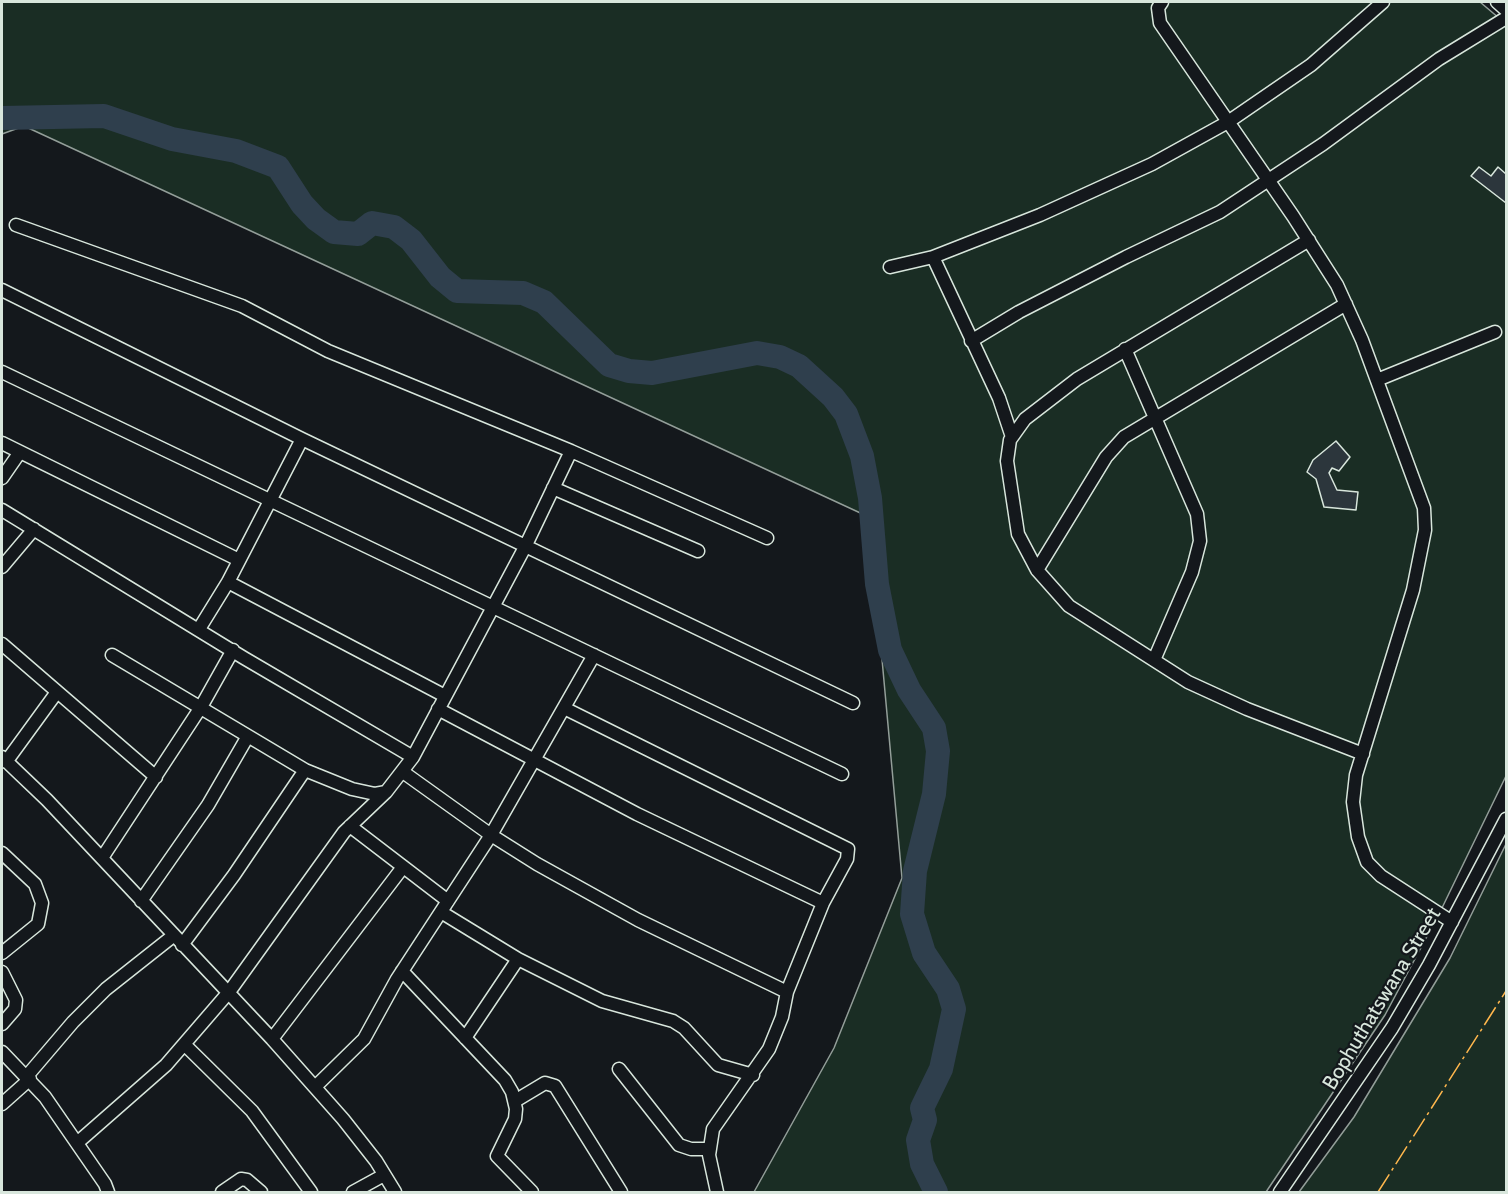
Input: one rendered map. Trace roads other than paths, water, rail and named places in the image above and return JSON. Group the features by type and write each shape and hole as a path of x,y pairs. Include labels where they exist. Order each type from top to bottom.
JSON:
{"street":[{"path":"1162,2 1158,8 1160,23 1309,240 1346,304 1377,380 1424,508 1425,530 1413,590 1356,775 1353,802 1358,837 1367,862 1381,876 1452,922"},
{"path":"890,267 933,257 1040,215 1152,164 1228,122 1311,65 1383,2"},
{"path":"1497,2 1506,10"},
{"path":"971,341 1107,267 1220,212 1269,181 1439,59 1506,18"},
{"path":"16,225 242,306 328,351 571,451 767,538"},
{"path":"1309,240 1077,379 1025,419 1012,437 1007,461 1018,534 1037,570 1069,606 1188,682 1247,709 1363,754"},
{"path":"933,257 999,398 1012,437"},
{"path":"2,290 302,439 853,703"},
{"path":"1037,570 1107,457 1124,437 1346,304"},
{"path":"1377,380 1495,332"},
{"path":"1125,349 1197,514 1200,541 1192,572 1154,660"},
{"path":"2,372 842,774"},
{"path":"199,629 228,582 302,439"},
{"path":"2,443 239,560"},
{"path":"77,1143 128,1101 184,1044 229,992 350,826 386,792 403,772 525,547 571,451"},
{"path":"2,478 20,452"},
{"path":"553,488 698,551"},
{"path":"2,510 413,757"},
{"path":"2,567 34,529"},
{"path":"228,582 445,696"},
{"path":"2,661 6,647 156,777"},
{"path":"102,858 201,707 233,650"},
{"path":"112,655 305,770 352,789 375,794 386,792"},
{"path":"315,1087 364,1039 402,971 491,835 536,761 594,655"},
{"path":"57,692 4,760 102,858 272,1039 343,1119 395,1192"},
{"path":"564,708 848,849 847,859 823,903 788,992 777,1030 753,1075 713,1129 709,1149 717,1192"},
{"path":"438,709 637,814 823,903"},
{"path":"141,901 208,805 248,736"},
{"path":"2,1104 28,1078 73,1022 106,989 178,940 234,875 305,770"},
{"path":"403,772 491,835 638,920 788,992"},
{"name":"Bophuthatswana Street","path":"1280,1192 1365,1070 1452,922 1506,819"},
{"path":"350,826 448,901"},
{"path":"2,853 35,884 42,903 39,924 2,953"},
{"path":"272,1039 403,867"},
{"path":"441,912 518,959 602,1001 673,1021 684,1028 718,1065 753,1075"},
{"path":"465,1038 518,959"},
{"path":"402,971 505,1080 515,1101 515,1119 497,1156 532,1192"},
{"path":"2,972 16,1000 15,1009 2,1024"},
{"path":"184,1044 252,1111 311,1192"},
{"path":"2,1052 28,1078 77,1143 108,1192"},
{"path":"619,1069 679,1145 690,1149 709,1149"},
{"path":"515,1101 545,1083 555,1086 621,1192"},
{"path":"352,1192 384,1175"},
{"path":"222,1192 241,1179 247,1180 261,1192"}],"waterway":[{"path":"2,118 104,116 172,139 236,151 278,167 302,204 316,219 334,232 358,234 372,223 394,227 411,240 440,277 457,291 523,293 544,302 609,365 629,371 652,373 757,353 780,357 799,366 833,397 846,414 862,456 870,498 877,584 890,650 909,690 934,728 938,751 934,794 915,871 912,914 924,953 948,989 954,1009 941,1069 922,1108 925,1120 918,1140 922,1164 936,1192"}]}
